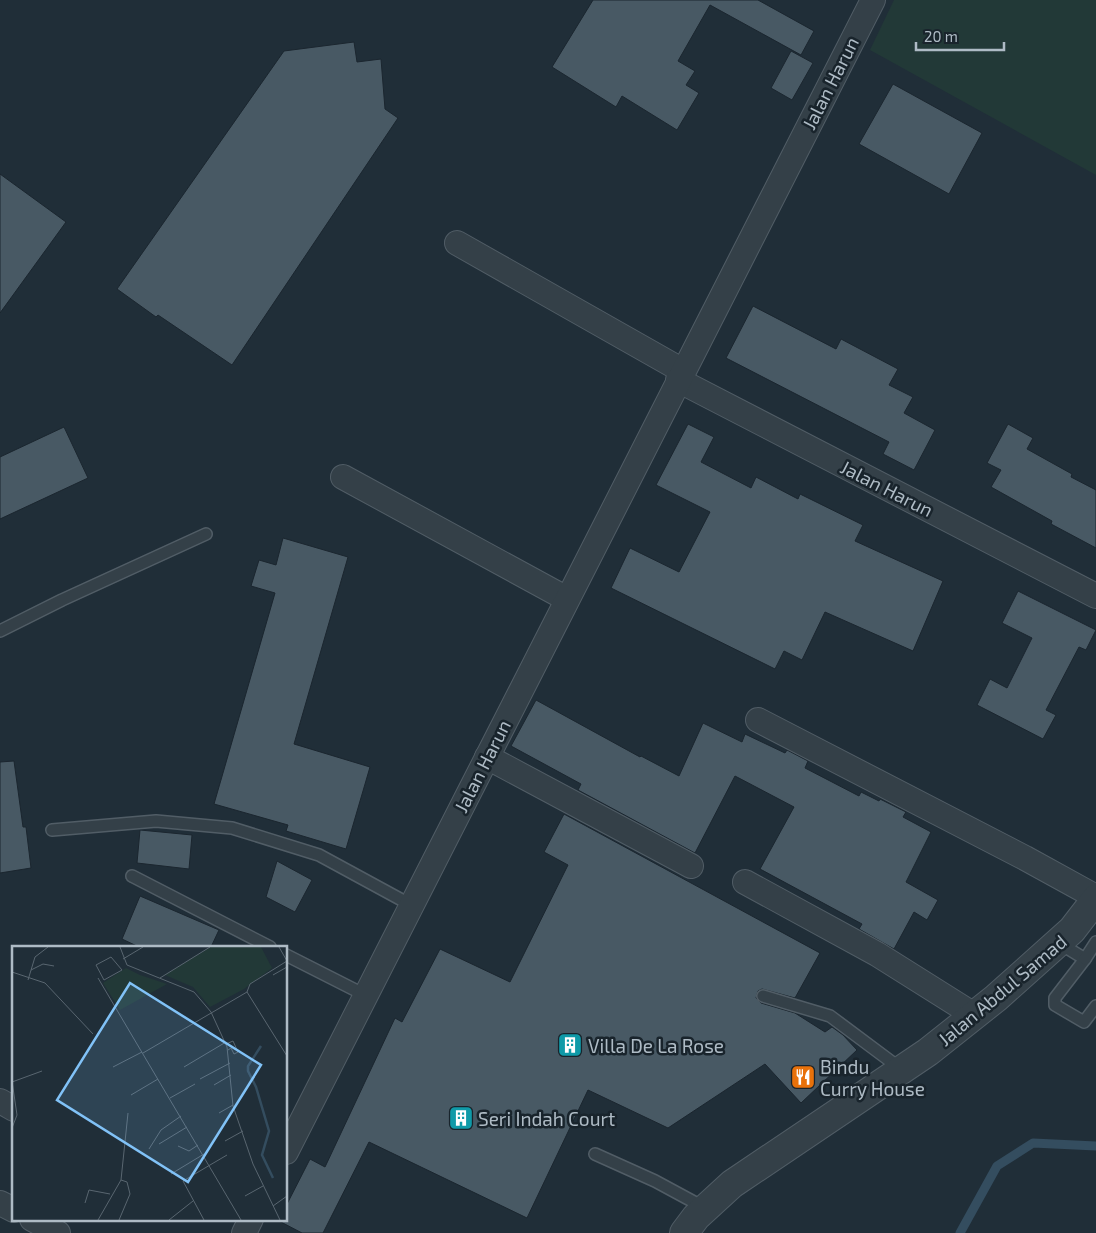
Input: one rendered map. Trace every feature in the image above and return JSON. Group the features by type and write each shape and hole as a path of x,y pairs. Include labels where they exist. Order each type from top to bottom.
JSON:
{"street":[{"name":"Jalan Harun","path":"288,1146 872,0"},
{"path":"457,243 680,376"},
{"name":"Jalan Harun","path":"680,376 1096,596"},
{"path":"344,477 567,599"},
{"path":"758,720 1025,858 1094,905"},
{"path":"487,757 691,866"},
{"path":"744,882 876,954 974,1015"},
{"name":"Jalan Abdul Samad","path":"684,1233 696,1217 732,1184 928,1052 1003,992 1059,943 1094,905"},
{"path":"0,1101 12,1107"},
{"path":"0,1203 12,1209"},
{"path":"34,1220 58,1233"}],"lane":[{"path":"0,631 62,600 206,534"},
{"path":"52,830 156,821 232,828 319,855 411,904"},
{"path":"132,876 268,946"},
{"path":"1096,942 1054,998 1057,1007 1082,1022 1086,1020 1096,1006"},
{"path":"1059,943 1085,959"},
{"path":"288,956 365,995"},
{"path":"763,996 830,1016 902,1069"},
{"path":"595,1154 655,1181 706,1208"}],"green space":[{"path":"894,0 1096,0 1096,175 870,50"}],"building":[{"path":"593,0 758,0 814,31 801,55 710,5 678,61 695,71 686,85 699,93 677,130 622,96 616,107 552,67"},
{"path":"354,42 357,62 381,59 385,109 398,118 232,365 158,315 156,317 117,289 284,51"},
{"path":"791,51 813,63 792,100 771,88"},
{"path":"893,84 982,133 949,194 859,144"},
{"path":"0,174 66,222 0,313"},
{"path":"753,306 836,349 841,339 898,369 889,385 913,397 904,413 935,430 914,470 883,454 889,442 726,358"},
{"path":"688,424 714,437 701,462 751,488 756,477 798,499 800,494 863,525 855,541 943,581 913,651 825,612 802,660 784,651 775,669 611,588 630,548 679,572 710,512 656,485"},
{"path":"1008,424 1033,438 1027,449 1072,474 1071,477 1096,490 1096,548 1051,524 1052,521 991,487 1001,470 987,463"},
{"path":"64,427 88,478 0,519 0,457"},
{"path":"283,538 348,557 294,744 370,767 346,849 286,831 288,825 214,804 275,593 251,586 259,560 276,565"},
{"path":"1018,591 1096,630 1086,650 1079,647 1046,710 1056,715 1043,739 977,705 990,679 1007,688 1032,638 1002,623"},
{"path":"536,700 640,757 679,776 703,723 742,742 745,734 785,753 787,750 808,761 805,768 859,796 861,792 906,812 903,817 931,832 906,882 938,900 927,920 914,912 894,949 859,929 862,924 760,869 794,807 735,776 695,853 578,790 581,784 511,746"},
{"path":"14,761 31,868 0,873 0,762"},
{"path":"564,814 820,953 795,998 762,989 758,991 756,998 761,1003 795,1013 825,1032 832,1027 843,1035 857,1050 801,1103 765,1064 668,1128 588,1090 527,1218 369,1142 323,1233 302,1233 279,1221 288,1220 288,1202 310,1159 325,1167 395,1018 402,1022 440,949 510,982 568,865 544,852"},
{"path":"140,830 192,835 189,869 137,863"},
{"path":"277,861 312,880 295,912 266,897"},
{"path":"140,896 219,930 211,946 137,946 122,939"}],"waterway":[{"path":"960,1233 997,1166 1033,1143 1096,1146"}],"place":[{"name":"Villa De La Rose","path":"570,1045"},
{"name":"Bindu Curry House","path":"803,1077"},
{"name":"Seri Indah Court","path":"461,1118"}]}
